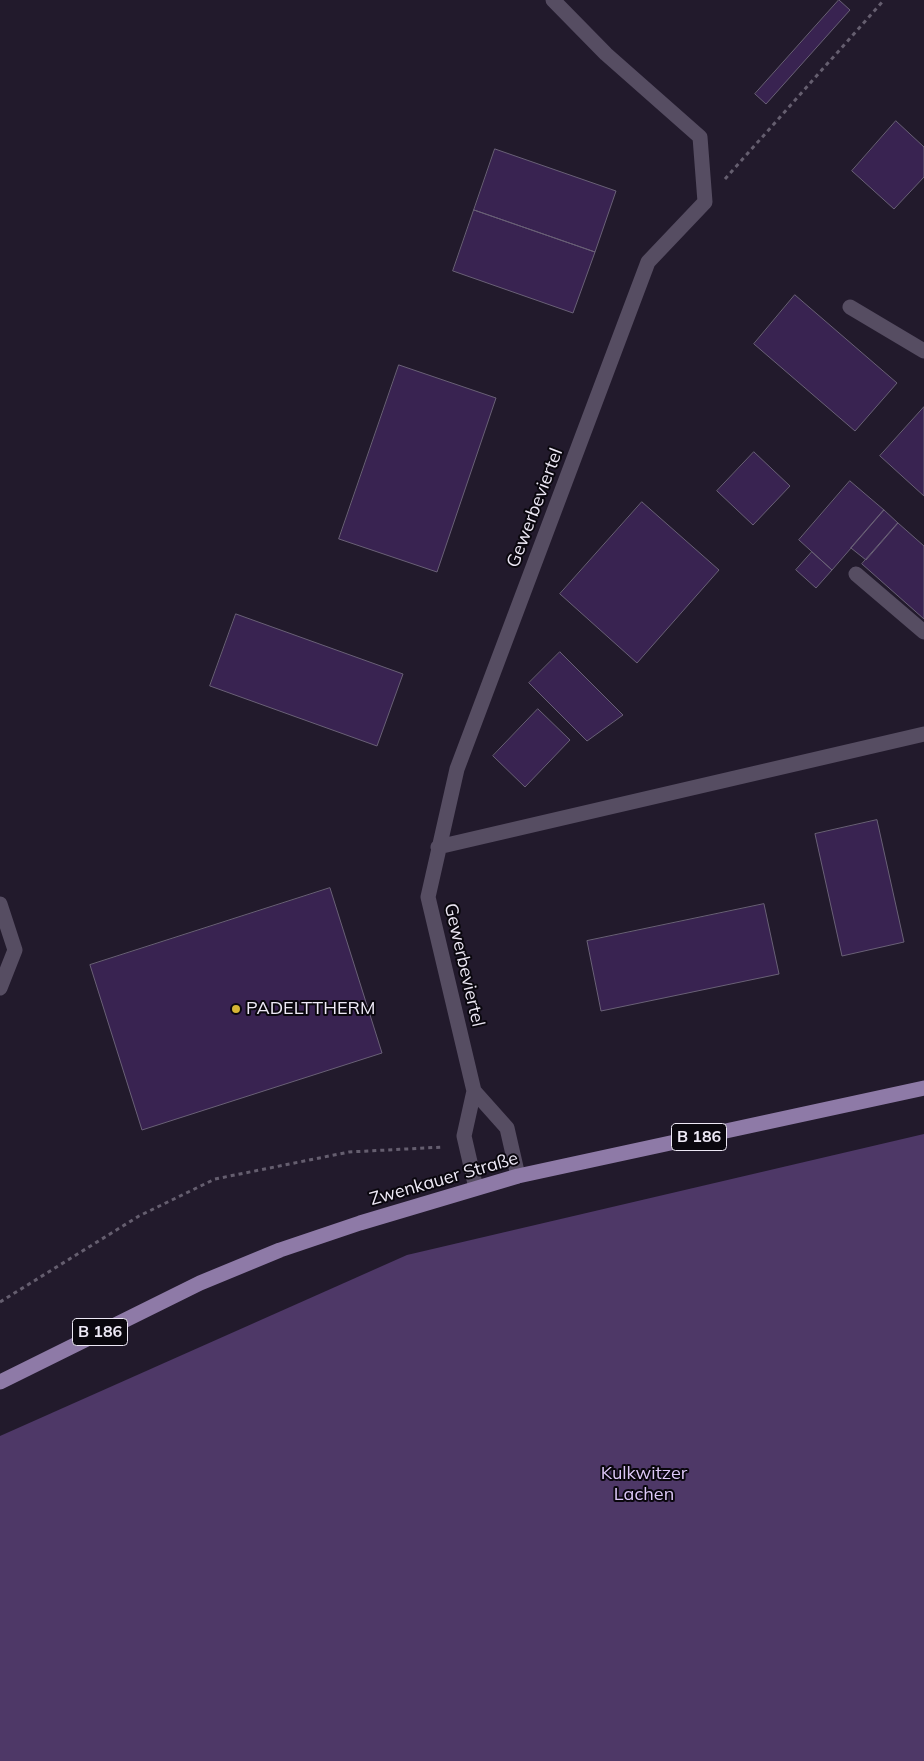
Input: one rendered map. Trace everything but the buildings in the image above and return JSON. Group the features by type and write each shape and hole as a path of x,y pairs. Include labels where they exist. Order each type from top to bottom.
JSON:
{"main road":[{"name":"Zwenkauer Straße","path":"0,1382 200,1283 280,1250 518,1176 924,1088"}],"lane":[{"path":"553,0 606,54 700,137 705,202"},
{"name":"Gewerbeviertel","path":"476,1188 464,1136 474,1091 428,897 456,769 648,262 705,202"},
{"path":"850,307 924,351"},
{"path":"856,574 924,632"},
{"path":"438,847 924,734"},
{"path":"0,904 14,950 0,988"},
{"name":"Gewerbeviertel","path":"474,1091 507,1128 518,1176"}],"path":[{"path":"705,202 884,0"},
{"path":"0,1302 139,1216 215,1179 349,1152 466,1144"}],"green space":[{"name":"Kulkwitzer Lachen","path":"924,1134 924,1761 0,1761 0,1436 407,1255"}],"place":[{"name":"PADELTTHERM","path":"236,1009"}]}
